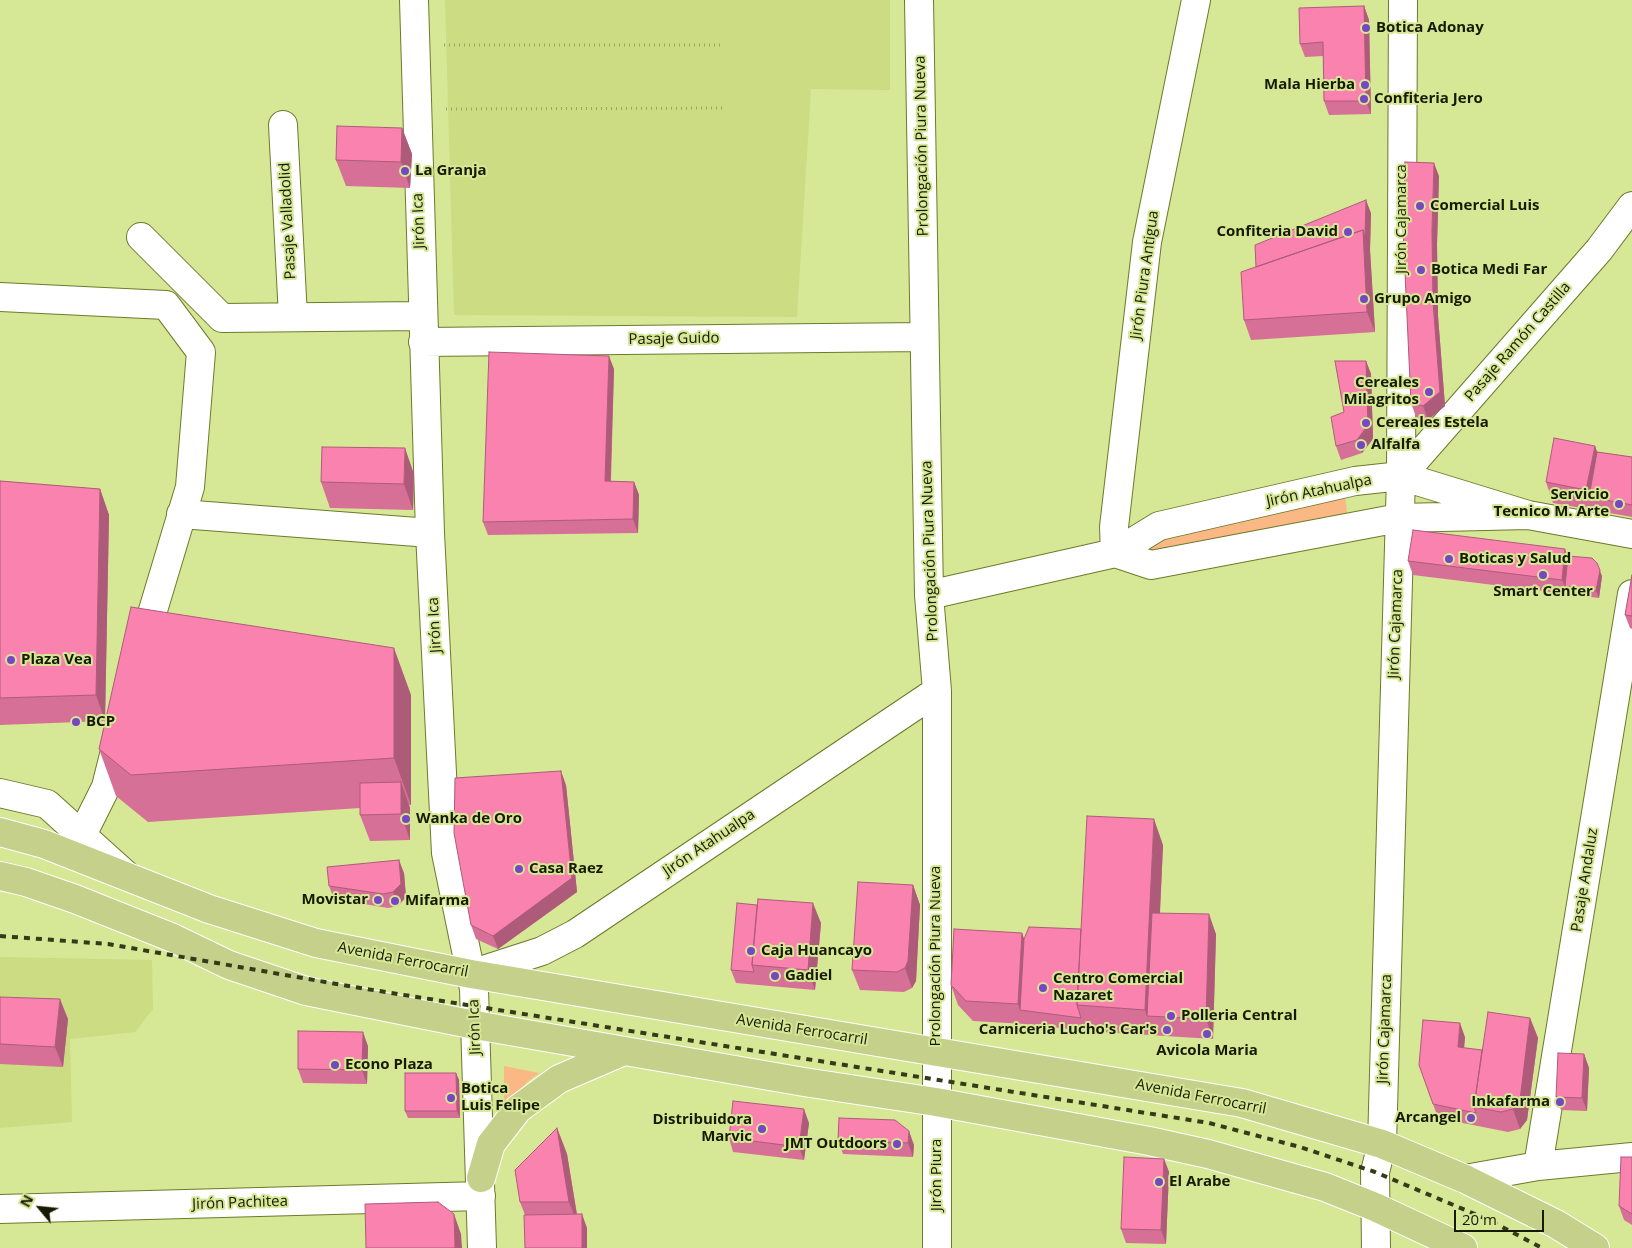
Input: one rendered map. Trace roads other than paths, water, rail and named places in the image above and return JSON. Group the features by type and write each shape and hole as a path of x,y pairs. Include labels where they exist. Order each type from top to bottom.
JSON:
{"main road":[{"name":"Avenida Ferrocarril","path":"0,832 44,844 209,909 316,943 471,974 1242,1103 1382,1144 1464,1179 1556,1224 1595,1248"},
{"path":"0,876 75,899 173,938 229,965 306,991 475,1025 936,1102 1140,1139 1208,1154 1324,1188 1375,1207 1463,1248"},
{"path":"481,1187 491,1144 518,1109 559,1079 624,1051"}],"street":[{"name":"Jirón Ica","path":"414,0 430,533 446,853 471,974 475,1025 482,1248"},
{"name":"Prolongación Piura Nueva","path":"919,0 929,595 937,691 936,1102"},
{"name":"Jirón Piura Antigua","path":"1115,553 1114,527 1147,242 1196,0"},
{"name":"Jirón Cajamarca","path":"1376,1248 1376,1172 1382,1144 1401,476 1403,0"},
{"name":"Pasaje Valladolid","path":"283,125 293,317"},
{"name":"Pasaje Ramón Castilla","path":"1401,476 1599,250 1632,206"},
{"name":"Pasaje Guido","path":"141,237 222,318 293,317 423,329 924,337"},
{"path":"0,297 166,305 201,352 190,487 136,668"},
{"name":"Jirón Atahualpa","path":"929,595 1115,553 1159,526 1356,481 1401,476 1528,515 1632,534"},
{"path":"181,514 430,533"},
{"name":"Jirón Atahualpa","path":"1115,553 1151,565 1399,518 1528,515"},
{"name":"Pasaje Andaluz","path":"1538,1166 1632,594"},
{"name":"Jirón Atahualpa","path":"471,974 542,951 575,934 937,691"},
{"path":"82,835 106,787 124,714"},
{"path":"0,792 47,804 127,876"},
{"name":"Jirón Piura","path":"936,1102 937,1248"},
{"path":"1464,1179 1538,1166 1632,1157"},
{"name":"Jirón Pachitea","path":"0,1209 481,1187"}],"railway":[{"path":"0,936 108,944 354,987 1209,1123 1300,1147 1375,1172 1489,1220 1542,1248"}],"place":[{"name":"Botica Adonay","path":"1366,28"},
{"name":"Mala Hierba","path":"1365,85"},
{"name":"Confiteria Jero","path":"1364,99"},
{"name":"La Granja","path":"405,171"},
{"name":"Comercial Luis","path":"1420,206"},
{"name":"Confiteria David","path":"1348,232"},
{"name":"Botica Medi Far","path":"1421,270"},
{"name":"Grupo Amigo","path":"1364,299"},
{"name":"Cereales Milagritos","path":"1429,392"},
{"name":"Cereales Estela","path":"1366,423"},
{"name":"Alfalfa","path":"1361,445"},
{"name":"Servicio Tecnico M. Arte","path":"1619,504"},
{"name":"Boticas y Salud","path":"1449,559"},
{"name":"Smart Center","path":"1543,575"},
{"name":"Plaza Vea","path":"11,660"},
{"name":"BCP","path":"76,722"},
{"name":"Wanka de Oro","path":"406,819"},
{"name":"Casa Raez","path":"519,869"},
{"name":"Movistar","path":"378,900"},
{"name":"Mifarma","path":"395,901"},
{"name":"Caja Huancayo","path":"751,951"},
{"name":"Gadiel","path":"775,976"},
{"name":"Centro Comercial Nazaret","path":"1043,988"},
{"name":"Polleria Central","path":"1171,1016"},
{"name":"Carniceria Lucho's Car's","path":"1167,1030"},
{"name":"Avicola Maria","path":"1207,1034"},
{"name":"Econo Plaza","path":"335,1065"},
{"name":"Botica Luis Felipe","path":"451,1098"},
{"name":"Inkafarma","path":"1560,1102"},
{"name":"Arcangel","path":"1471,1118"},
{"name":"Distribuidora Marvic","path":"762,1129"},
{"name":"JMT Outdoors","path":"897,1144"},
{"name":"El Arabe","path":"1159,1182"}]}
